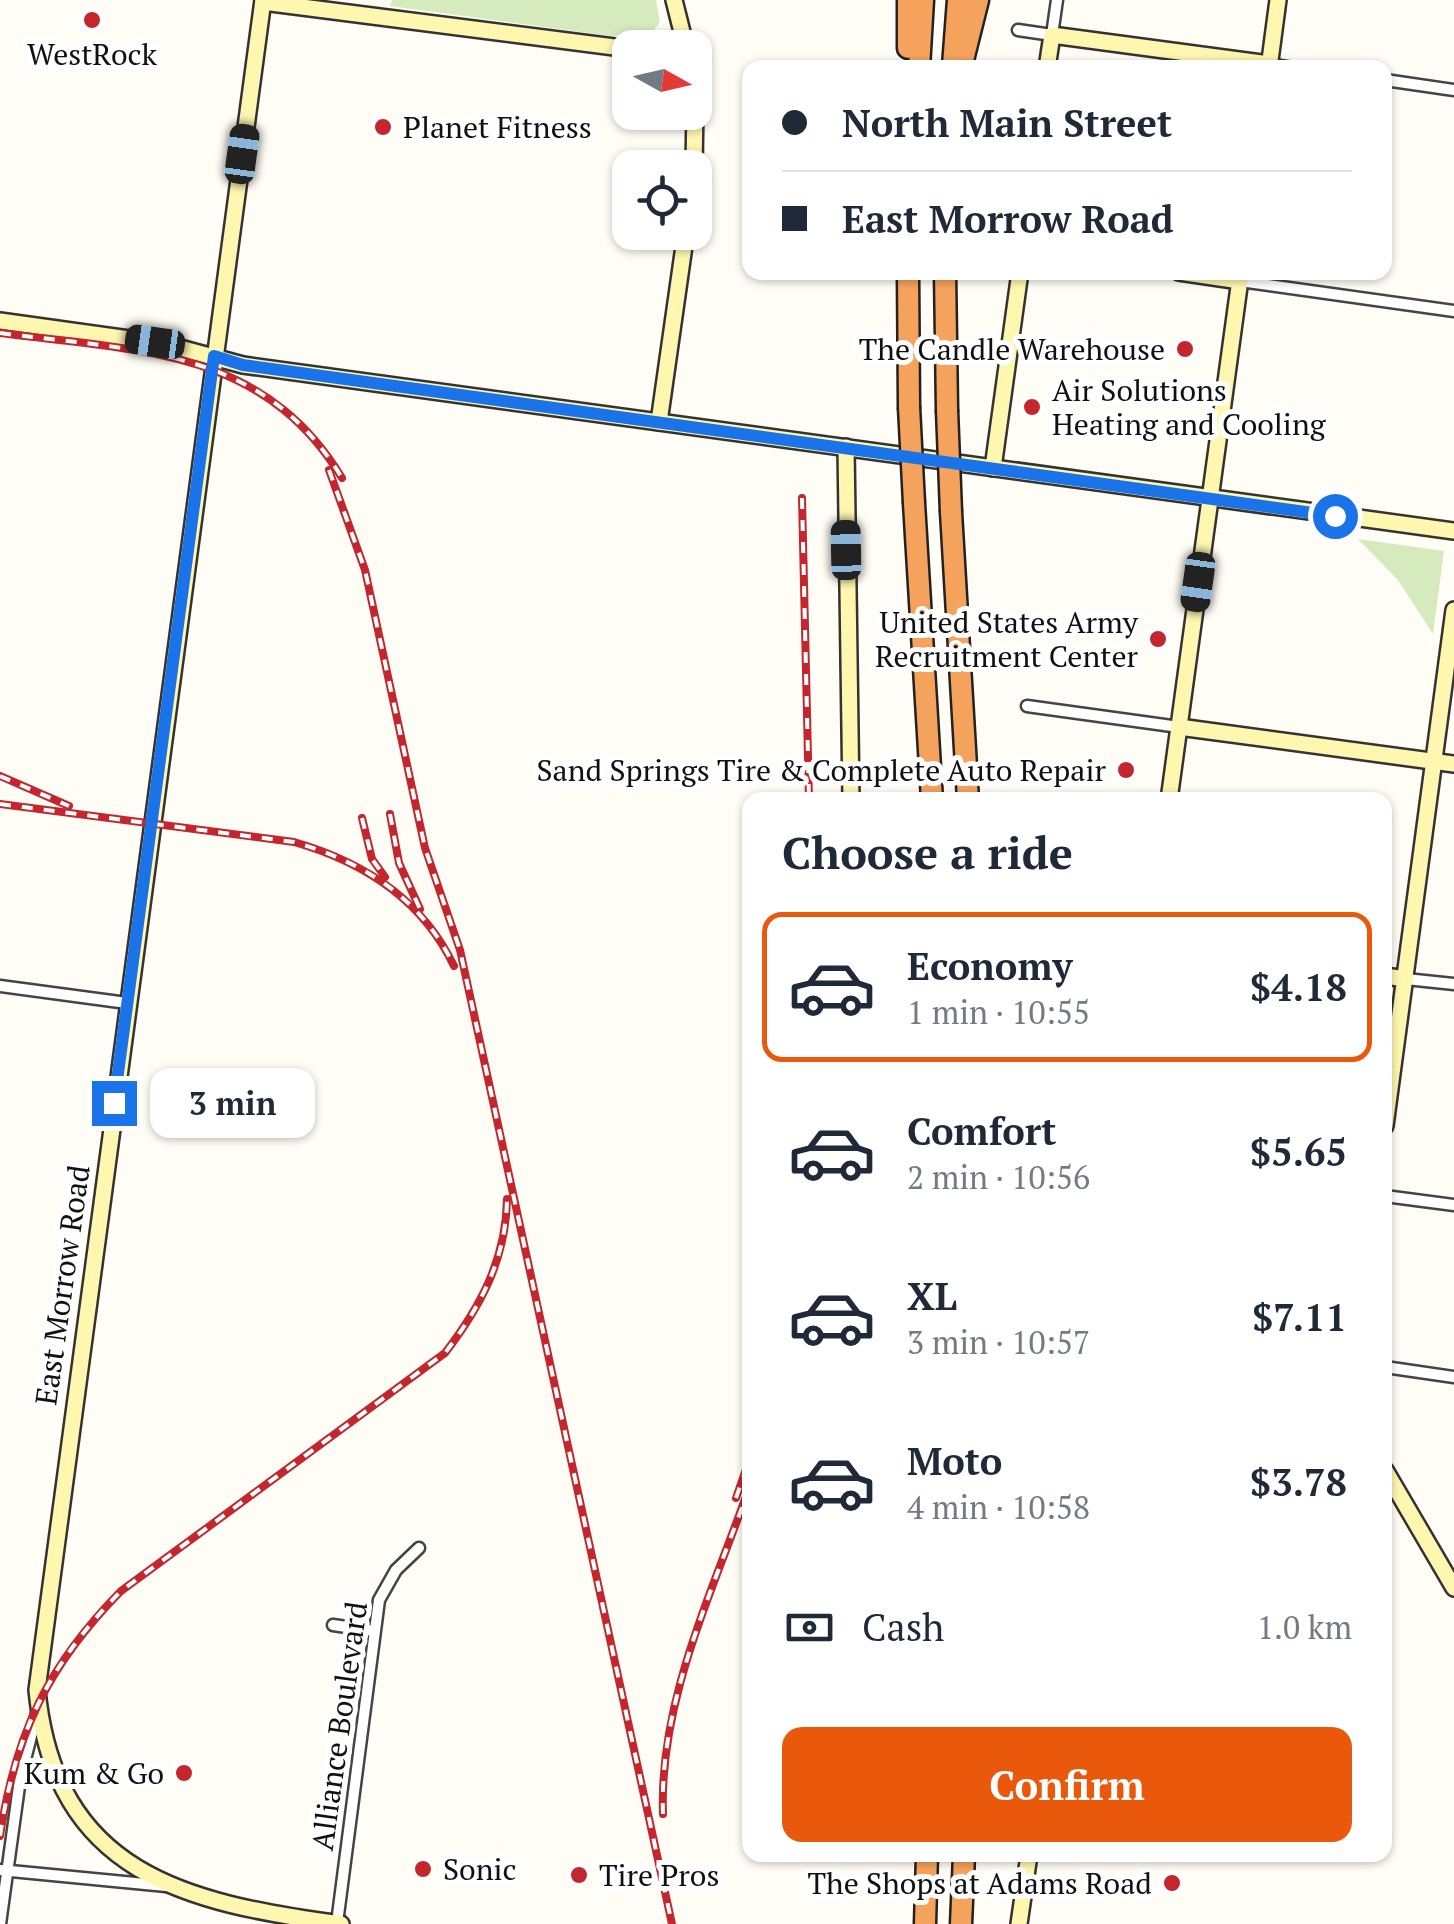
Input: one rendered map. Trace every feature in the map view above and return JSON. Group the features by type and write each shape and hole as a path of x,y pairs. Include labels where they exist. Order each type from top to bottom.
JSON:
{"highway":[{"path":"908,0 908,60"},
{"path":"919,60 923,0"},
{"path":"954,60 958,0"},
{"path":"963,60 978,0"},
{"path":"908,280 909,408 932,792"},
{"path":"944,280 946,410 968,792"},
{"path":"924,1924 928,1862"},
{"path":"961,1924 964,1862"}],"street":[{"path":"674,0 682,30"},
{"path":"1048,60 1057,0"},
{"path":"1270,60 1278,0"},
{"path":"263,1 612,47"},
{"name":"East Morrow Road","path":"0,1924 4,1870 20,1778 38,1707 40,1652 263,1"},
{"path":"1018,30 1227,60"},
{"path":"1392,81 1454,90"},
{"path":"659,422 683,250"},
{"path":"993,468 1019,280"},
{"path":"1170,792 1240,280"},
{"path":"1259,280 1454,311"},
{"path":"0,321 165,344 243,365 1454,531"},
{"path":"846,446 851,792"},
{"path":"1392,1077 1454,610"},
{"path":"1027,706 1454,764"},
{"path":"1392,977 1454,984"},
{"path":"0,986 127,1004"},
{"path":"1392,1197 1454,1206"},
{"path":"1392,1367 1454,1376"},
{"path":"1392,1484 1454,1588"},
{"name":"Alliance Boulevard","path":"339,1924 374,1631 386,1585 419,1548"},
{"path":"333,1625 374,1631"},
{"path":"38,1707 56,1772 77,1808 109,1846 166,1886"},
{"path":"1019,1924 1027,1862"},
{"path":"4,1870 166,1886 226,1907 339,1924"}],"green space":[{"path":"392,0 656,0 660,22 654,30 612,30 610,36 390,6"},
{"path":"1358,539 1444,551 1433,634 1398,580"}],"railway":[{"path":"0,333 147,352 235,379 274,403 310,435 342,478"},
{"path":"329,470 365,570 425,848 460,950 672,1924"},
{"path":"802,498 809,792"},
{"path":"0,776 69,806"},
{"path":"0,804 294,842 320,850 367,872 408,903 441,942 454,966"},
{"path":"390,814 399,863 420,909"},
{"path":"362,818 372,859 385,877"},
{"path":"0,1836 26,1733 73,1646 121,1591 445,1353 470,1318 489,1281 502,1242 507,1199"},
{"path":"736,1498 742,1481"},
{"path":"663,1814 664,1771 679,1688 742,1507"}],"place":[{"name":"WestRock","path":"92,20"},
{"name":"Planet Fitness","path":"383,127"},
{"name":"The Candle Warehouse","path":"1185,349"},
{"name":"Air Solutions Heating and Cooling","path":"1032,407"},
{"name":"United States Army Recruitment Center","path":"1158,639"},
{"name":"Sand Springs Tire & Complete Auto Repair","path":"1126,770"},
{"name":"Kum & Go","path":"184,1773"},
{"name":"Sonic","path":"423,1869"},
{"name":"Tire Pros","path":"579,1875"},
{"name":"The Shops at Adams Road","path":"1172,1883"}],"route":[{"path":"114,1103 214,356 243,365 1335,516"}]}
